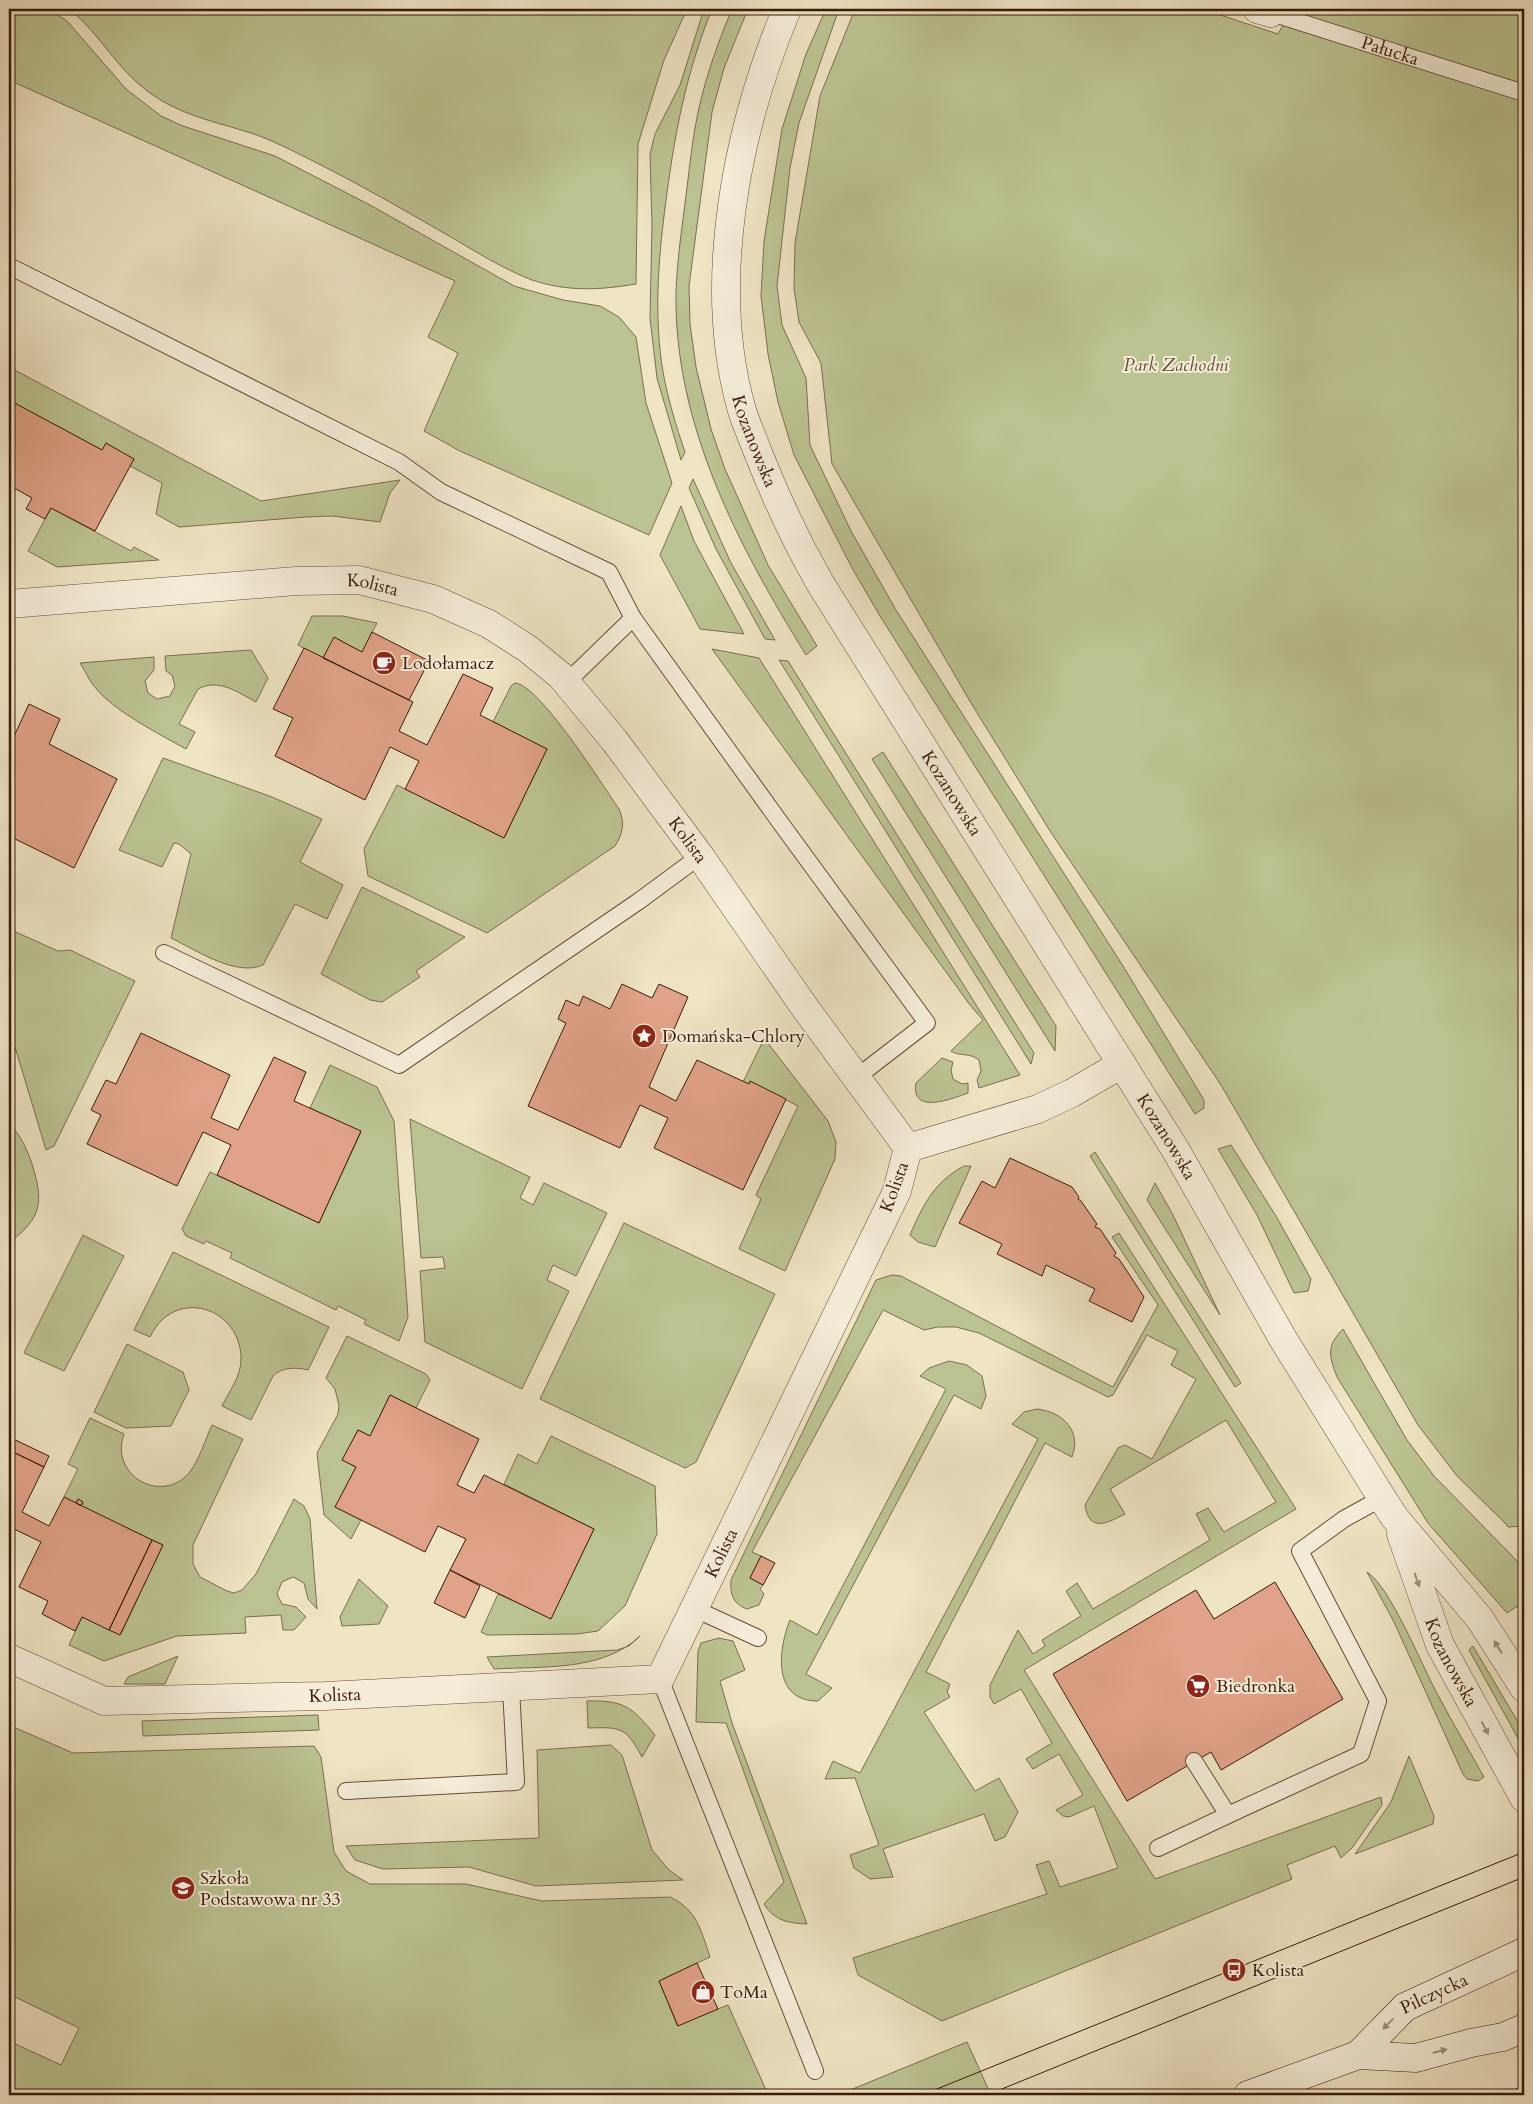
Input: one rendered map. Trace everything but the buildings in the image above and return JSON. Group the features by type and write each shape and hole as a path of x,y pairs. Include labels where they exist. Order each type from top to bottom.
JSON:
{"street":[{"name":"Kozanowska","path":"787,9 757,90 743,148 733,208 726,306 729,354 741,408 773,492 795,538 820,583 1122,1064 1184,1165 1283,1339 1389,1508 1480,1619 1524,1688"},
{"name":"Kolista","path":"9,604 296,582 359,580 433,599 488,624 528,648 566,683 614,740 700,856 803,1005 908,1148 897,1191 660,1679 325,1696 104,1701 9,1658"},
{"path":"908,1148 1038,1109 1072,1094 1122,1064"},
{"name":"Kozanowska","path":"1389,1508 1440,1645 1524,1798"},
{"name":"Pilczycka","path":"1358,2055 1405,2007 1524,1952"},
{"name":"Pilczycka","path":"1248,2095 1358,2055 1416,2058 1471,2043 1503,2037 1524,2028"}],"lane":[{"name":"Pałucka","path":"1267,10 1524,93"},
{"path":"9,266 399,462 441,492 609,572 633,618 782,826 927,1023 857,1078"},
{"path":"566,683 633,618"},
{"path":"164,954 399,1065 639,901 700,856"},
{"path":"1158,1848 1361,1754 1378,1701 1300,1551 1344,1520 1389,1508"},
{"path":"694,1608 758,1638"},
{"path":"660,1679 815,2071"},
{"path":"346,1791 516,1782 511,1688"},
{"path":"1194,1761 1228,1815"}],"green space":[{"path":"9,9 48,9 67,21 126,89 161,116 183,126 275,156 370,205 514,286 563,300 600,306 619,317 636,337 646,403 672,483 649,535 460,451 424,431 458,353 428,337 455,281 9,80"},
{"path":"69,9 687,9 664,60 638,144 636,284 597,289 558,287 532,280 510,271 364,188 275,142 186,112 162,101 138,84 90,29"},
{"path":"704,9 712,9 695,58 682,107 672,156 660,249 658,311 660,352 667,392 685,452 681,460 657,378 650,318 652,226 650,154 655,134 680,85"},
{"path":"732,9 748,9 724,68 712,112 689,286 690,324 696,367 711,429 725,469 768,565 817,646 806,655 757,571 715,483 699,437 686,390 678,342 677,268 694,136 706,82"},
{"path":"826,9 839,9 799,123 790,168 777,286 782,325 806,378 810,445 851,531 896,610 1123,966 1204,1100 1204,1108 1195,1114 880,616 852,568 794,455 778,402 768,354 761,296 764,241 782,129 806,54"},
{"name":"Park Zachodni","path":"855,9 1202,9 1278,34 1292,9 1524,9 1524,1526 1508,1527 1457,1476 1418,1425 1221,1085 1050,831 971,703 832,464 821,363 799,322 794,288 795,243 820,96"},
{"path":"9,367 261,501 400,480 390,493 380,522 332,516 179,527 156,514 162,483 130,466 134,459 106,444 102,450 9,400"},
{"path":"693,479 731,563 775,640 765,639 716,549 689,488"},
{"path":"681,506 694,541 744,634 700,629 660,555"},
{"path":"51,508 131,551 134,547 159,560 57,567 28,551"},
{"path":"312,616 343,616 377,623 362,652 335,638 323,658 298,645"},
{"path":"712,649 759,658 1020,1075 979,1088 977,1080 981,1071 979,1060 972,1056 951,1051 983,1020 970,1005"},
{"path":"251,650 268,678 256,702 221,686 213,685 198,689 179,724 195,732 186,749 150,729 112,704 94,686 80,663 154,657 154,670 145,681 148,693 157,699 170,696 175,686 172,675 166,671 165,656"},
{"path":"779,660 788,661 1034,1053 1031,1064"},
{"path":"515,683 526,688 539,700 570,738 619,809 622,828 615,846 487,933 368,876 364,849 397,785 504,838 547,749 493,722 511,686"},
{"path":"883,752 1056,1026 1055,1051 872,759"},
{"path":"163,758 272,797 322,819 300,862 343,885 327,919 295,904 263,965 241,968 229,965 171,938 191,854 179,844 174,843 162,867 119,850"},
{"path":"362,887 465,937 416,971 420,977 382,1002 370,1000 321,974"},
{"path":"9,929 58,951 70,950 135,981 54,1146 46,1150 9,1027"},
{"path":"767,1042 828,1121 836,1142 835,1159 785,1271 739,1249 761,1199 756,1195 798,1106 751,1082 749,1084 743,1082 762,1043"},
{"path":"942,1058 953,1062 951,1070 953,1079 962,1084 968,1083 968,1093 944,1101 926,1102 920,1099 916,1093 916,1083"},
{"path":"330,1065 377,1087 394,1121 408,1317 399,1341 364,1324 366,1320 338,1306 336,1310 230,1258 232,1253 206,1241 204,1244 186,1236 182,1229 210,1172 319,1223 361,1132 310,1108"},
{"path":"410,1119 530,1177 520,1198 533,1205 544,1183 607,1213 576,1276 553,1265 547,1280 569,1291 522,1389 425,1342 420,1271 445,1268 443,1257 421,1258"},
{"path":"9,1125 25,1146 35,1175 39,1198 38,1207 29,1225 9,1243"},
{"path":"1231,1145 1276,1216 1311,1279 1308,1291 1294,1293 1257,1215 1218,1149"},
{"path":"1095,1152 1241,1383 1235,1387 1090,1156"},
{"path":"964,1166 971,1166 935,1247 918,1242 910,1235 925,1204 945,1179"},
{"path":"1155,1183 1173,1215 1220,1315 1147,1200"},
{"path":"624,1223 775,1294 696,1462 685,1468 540,1399"},
{"path":"1119,1233 1296,1509 1024,1670 1155,1879 1381,1797 1382,1805 1352,1848 1341,1858 1335,1846 1287,1865 1292,1879 942,2021 858,1975 853,1958 1047,1894 1036,1865 1049,1861 1060,1887 1118,1868 1094,1806 1069,1817 1063,1816 1056,1810 1083,1795 1059,1754 1033,1769 1026,1759 1052,1743 1021,1689 994,1704 990,1697 990,1685 1018,1630 1033,1654 1045,1646 1042,1640 1081,1616 1066,1591 1077,1583 1093,1609 1210,1540 1196,1514 1208,1508 1224,1532 1276,1502 1226,1420 1110,1489 1125,1514 1113,1520 1095,1523 1087,1514 1085,1505 1118,1448 1125,1445 1152,1459 1196,1379 1171,1365 1178,1351 1147,1335 1113,1395 1108,1397 979,1333 956,1327 938,1327 924,1330 883,1310 752,1552 761,1556 750,1578 763,1585 760,1589 764,1594 759,1605 747,1609 738,1604 733,1598 731,1580 876,1280 892,1275 901,1276 1113,1387 1158,1305 1112,1237"},
{"path":"83,1235 124,1256 64,1371 24,1353"},
{"path":"173,1252 329,1327 308,1370 289,1368 273,1376 251,1420 222,1406 237,1378 241,1360 238,1342 231,1327 219,1316 205,1310 190,1308 175,1311 161,1321 150,1337 134,1330"},
{"path":"1343,1329 1407,1440 1434,1476 1524,1568 1524,1602 1507,1613 1428,1523 1337,1377 1332,1363 1331,1352 1334,1341"},
{"path":"347,1336 426,1374 430,1380 416,1408 390,1395 370,1436 358,1430 343,1460 356,1467 336,1507 361,1520 351,1539 324,1515 317,1453 338,1414 339,1405 335,1389 326,1378"},
{"path":"127,1344 183,1372 189,1390 171,1426 126,1428 94,1412"},
{"path":"949,1361 967,1365 982,1376 986,1396 981,1409 954,1395 806,1674 832,1688 818,1701 803,1699 793,1693 786,1683 782,1672 783,1645 790,1620 817,1635 946,1389 920,1376 929,1368"},
{"path":"1037,1409 1055,1414 1068,1424 1074,1439 1072,1457 1045,1443 926,1672 950,1684 947,1692 950,1697 924,1712 975,1791 999,1778 1018,1812 1005,1837 995,1841 984,1814 883,1849 893,1877 870,1879 854,1868 850,1855 879,1845 855,1778 825,1779 833,1761 860,1773 1038,1439 1012,1424 1024,1412"},
{"path":"90,1418 124,1434 121,1449 124,1462 131,1473 140,1481 152,1486 165,1486 178,1482 189,1473 199,1456 212,1425 243,1439 193,1545 193,1564 200,1577 227,1591 234,1593 242,1590 256,1574 294,1499 304,1506 310,1519 317,1609 308,1599 304,1583 293,1577 282,1582 277,1594 282,1604 296,1607 306,1617 294,1630 283,1630 281,1615 245,1617 246,1633 177,1636 104,1661 69,1645 82,1617 121,1634 163,1545 81,1506 83,1502 78,1499 76,1503 64,1497 78,1469 68,1464"},
{"path":"551,1436 655,1486 657,1534 625,1606 598,1631 577,1634 487,1635 481,1632 498,1594 551,1618 594,1529 504,1484 518,1454 537,1464"},
{"path":"1367,1572 1386,1594 1396,1611 1432,1684 1484,1777 1478,1781 1467,1779 1463,1774 1394,1622"},
{"path":"359,1579 388,1606 379,1624 342,1626 340,1617"},
{"path":"719,1638 733,1641 745,1670 720,1681 732,1723 807,1924 794,1923 777,1918 764,1904 784,1882 726,1723 696,1722 698,1651 701,1643"},
{"path":"1473,1646 1524,1732 1524,1749 1469,1650"},
{"path":"625,1647 608,1656 590,1661 551,1667 494,1669 487,1657 617,1650"},
{"path":"178,1656 165,1684 124,1684 128,1677"},
{"path":"587,1701 619,1704 640,1718 655,1735 642,1757 627,1734 615,1729 588,1728"},
{"path":"318,1715 319,1730 143,1736 142,1721"},
{"name":"Szkoła Podstawowa nr 33","path":"9,1725 73,1753 314,1746 321,1757 334,1852 346,1871 370,1884 466,1884 542,1901 670,1897 686,1908 697,1922 710,1957 659,1981 677,2025 728,2005 767,2092 765,2095 9,2095 9,2041 61,2065 79,2028 9,1994"},
{"path":"611,1745 622,1755 652,1850 669,1870 683,1880 536,1886 469,1867 383,1869 355,1860 346,1846 539,1838 537,1750"},
{"path":"1409,1756 1434,1816 1433,1824 1355,1854 1391,1802"},
{"path":"967,2042 991,2095 838,2095"},
{"path":"1524,2086 1524,2095 1501,2095"}],"tram line":[{"path":"922,2095 1524,1852"},
{"path":"987,2095 1524,1877"}],"place":[{"name":"Lodołamacz","path":"384,663"},
{"name":"Domańska-Chlory","path":"644,1036"},
{"name":"Biedronka","path":"1198,1686"},
{"name":"Szkoła Podstawowa nr 33","path":"183,1888"},
{"name":"Kolista","path":"1234,1970"},
{"name":"ToMa","path":"703,1992"}]}
